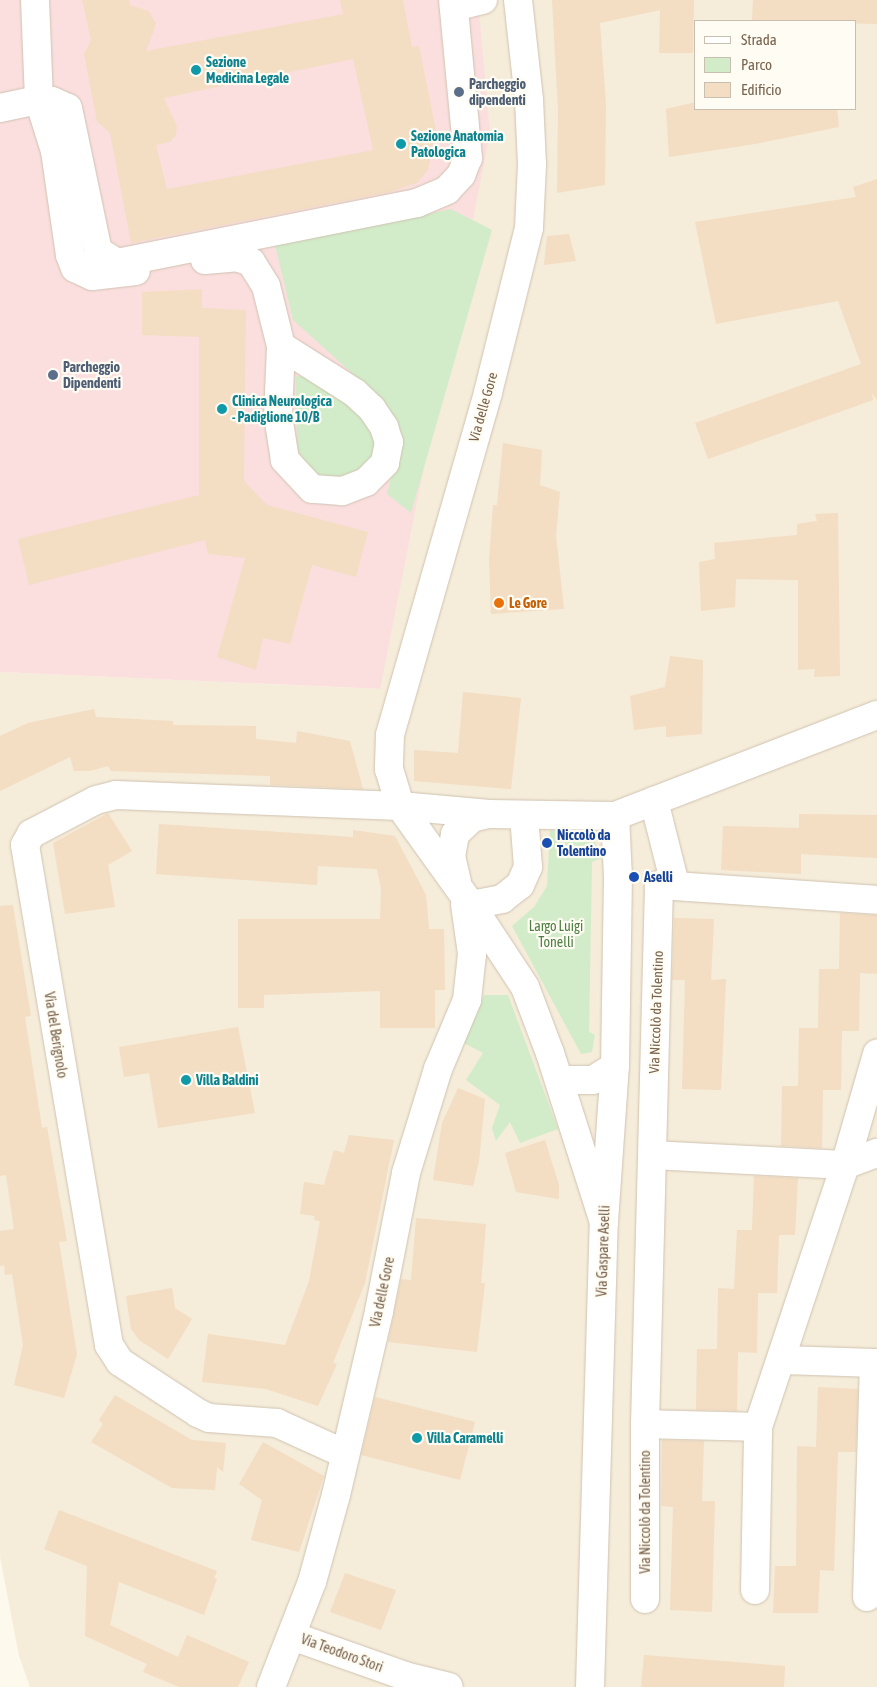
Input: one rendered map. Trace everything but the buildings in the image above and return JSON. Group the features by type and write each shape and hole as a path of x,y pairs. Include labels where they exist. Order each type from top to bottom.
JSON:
{"street":[{"path":"35,0 39,100 55,151 70,255 75,268 80,272 103,277 218,258 237,257 251,262 266,286 281,346 278,416 286,460 312,488 342,491 366,482 384,463 388,442 384,427 372,409 355,392 281,346"},
{"path":"0,108 39,100 52,101 68,108 98,251 117,263 417,203 447,190 461,175 469,150 454,3 483,0"},
{"name":"Via delle Gore","path":"271,1687 292,1636 320,1555 379,1311 406,1173 438,1069 467,1000 472,954 466,898 400,806 391,784 390,735 490,384 529,228 530,128 518,0"},
{"path":"61,195 92,220"},
{"path":"400,806 524,815 614,816 877,715"},
{"name":"Via del Berignolo","path":"345,1454 277,1424 210,1418 198,1413 120,1362 111,1350 25,845 31,834 96,800 116,795 400,806"},
{"path":"654,801 675,884 723,891 877,900"},
{"path":"483,813 472,818 455,834 452,866 466,898 524,987 558,1080 604,1222"},
{"path":"466,898 502,899 520,885 528,867 524,815"},
{"name":"Via Gaspare Aselli","path":"590,1687 604,1222 615,1066 618,877 614,816"},
{"name":"Via Niccolò da Tolentino","path":"644,1600 645,1424 659,885 675,884"},
{"path":"755,1590 758,1427 782,1360 845,1165 877,1054"},
{"path":"558,1080 593,1080 615,1066"},
{"path":"652,1155 845,1165 877,1153"},
{"path":"782,1360 876,1363 867,1597"},
{"path":"645,1424 758,1427"},
{"name":"Via Teodoro Stori","path":"292,1636 405,1676 449,1687"}],"shaded area":[{"path":"0,0 478,0 490,133 380,689 0,672"},
{"path":"478,0 877,0 877,1687 30,1687 19,1656 0,1557 0,672 379,689"}],"green space":[{"path":"451,209 492,230 411,513 387,494 402,434 384,402 293,320 275,245"},
{"path":"296,376 308,377 362,413 377,438 376,454 365,467 336,479 318,474 305,463 297,448"},
{"name":"Largo Luigi Tonelli","path":"550,830 593,837 602,858 592,862 589,1032 595,1035 592,1052 581,1054 512,926 534,907 547,886"},
{"path":"484,995 508,995 558,1129 520,1143 510,1122 496,1141 492,1128 500,1105 466,1080 483,1053 464,1043"}],"place":[{"name":"Sezione Medicina Legale","path":"196,70"},
{"name":"Parcheggio dipendenti","path":"459,92"},
{"name":"Sezione Anatomia Patologica","path":"401,144"},
{"name":"Parcheggio Dipendenti","path":"53,375"},
{"name":"Clinica Neurologica - Padiglione 10/B","path":"222,409"},
{"name":"Le Gore","path":"499,603"},
{"name":"Niccolò da Tolentino","path":"547,843"},
{"name":"Aselli","path":"634,877"},
{"name":"Villa Baldini","path":"186,1080"},
{"name":"Villa Caramelli","path":"417,1438"}]}
